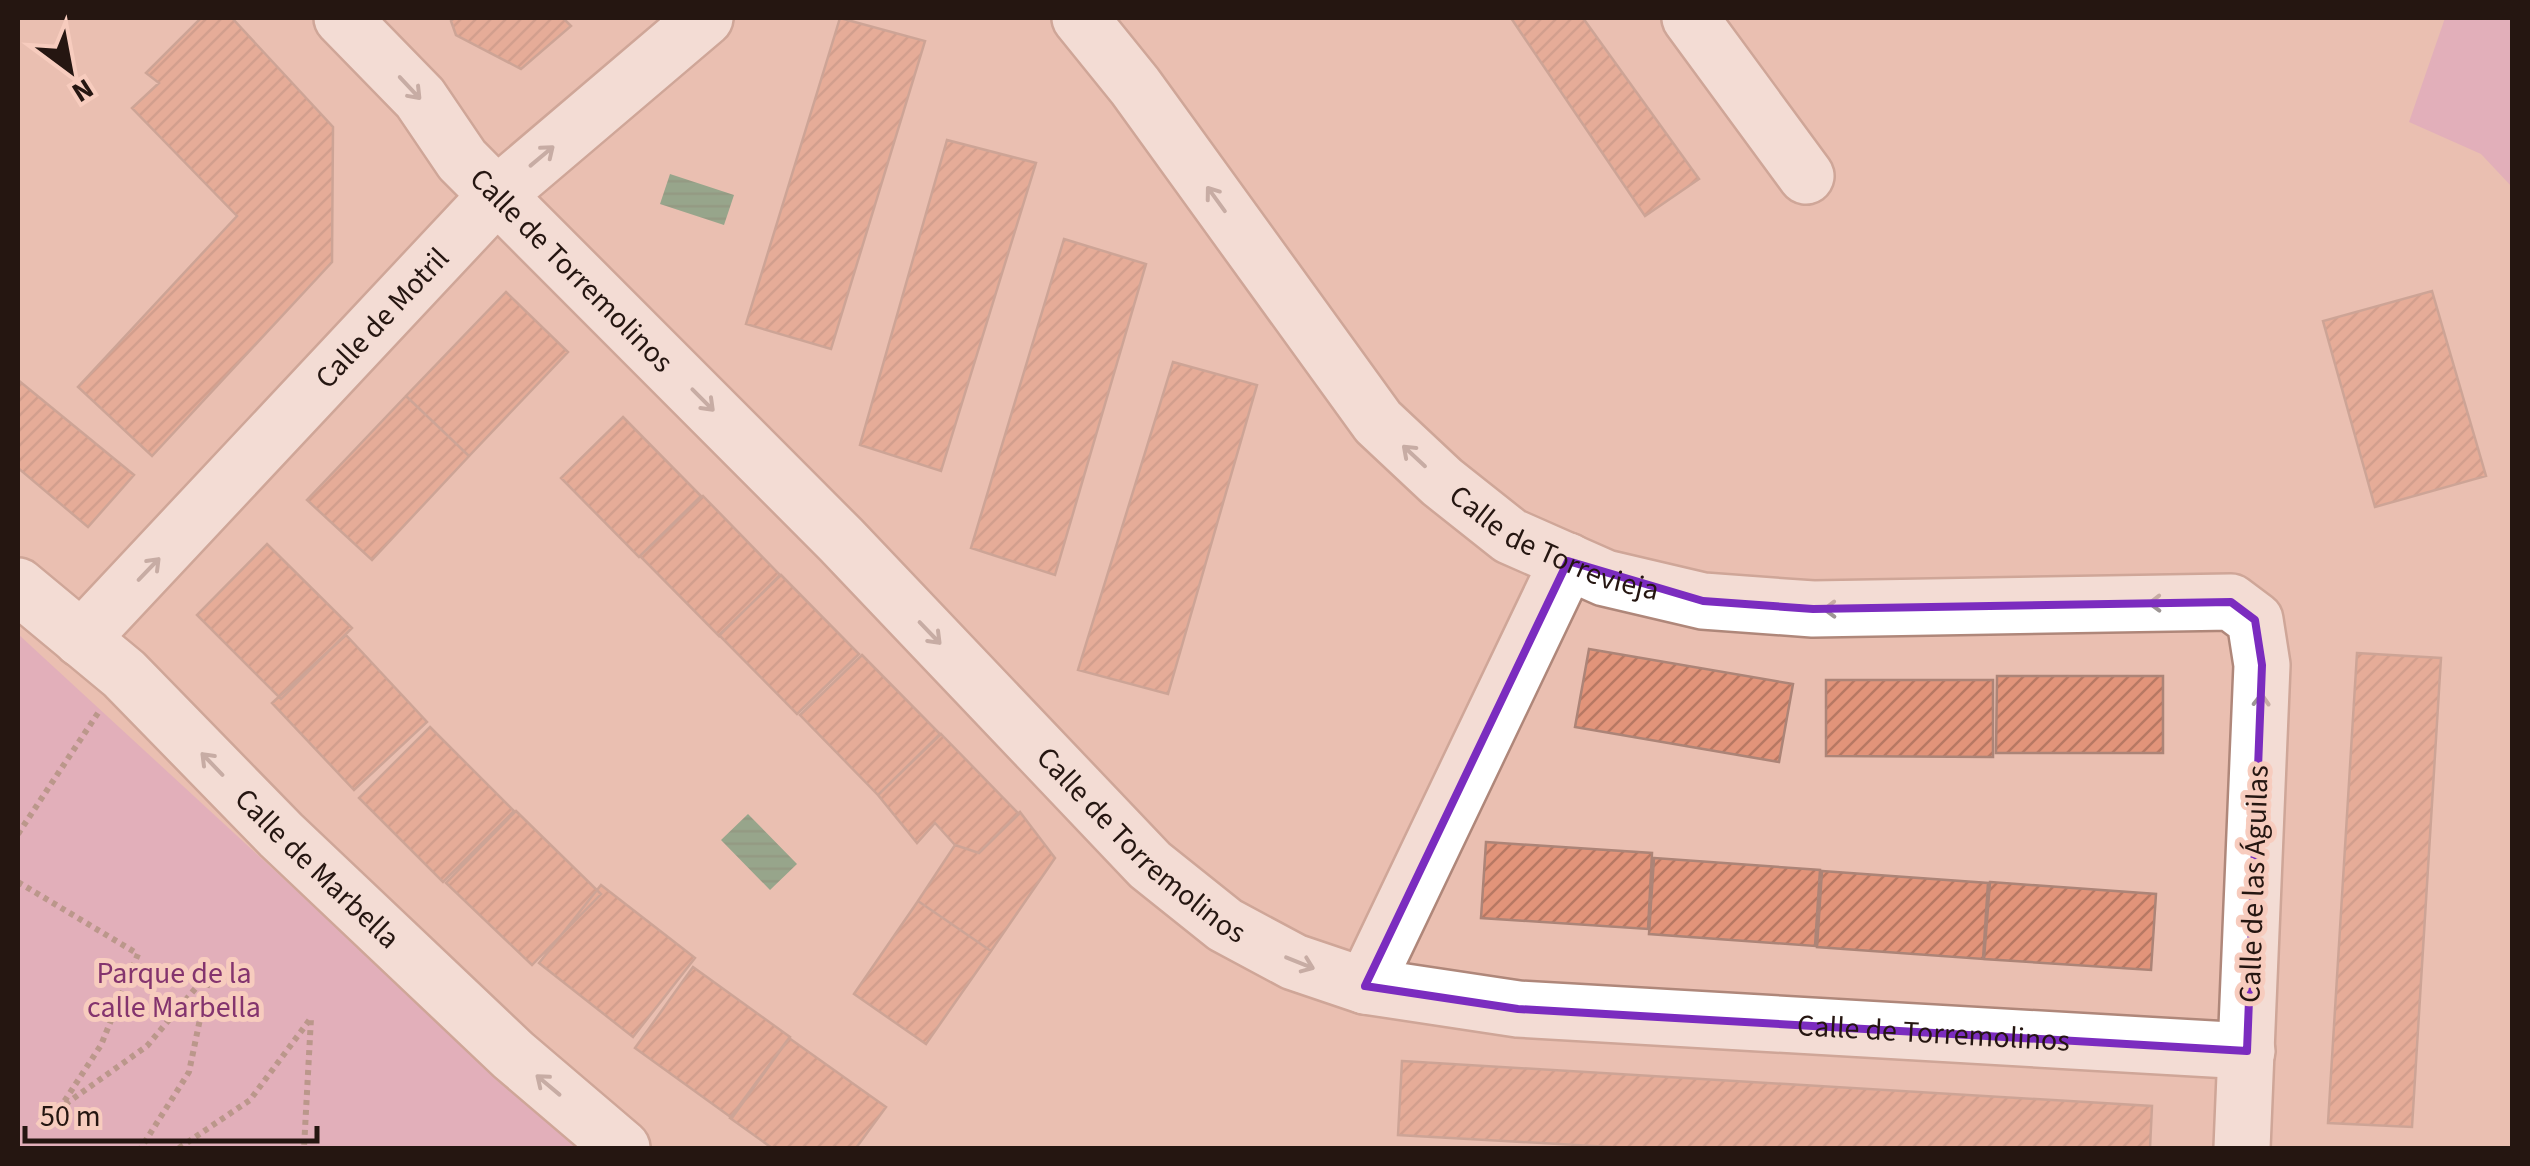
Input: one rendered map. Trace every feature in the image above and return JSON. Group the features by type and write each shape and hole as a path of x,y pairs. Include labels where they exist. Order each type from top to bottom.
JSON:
{"street":[{"name":"Calle de Torremolinos","path":"342,18 420,98 462,160 827,526 1150,864 1225,925 1294,962 1364,986 1518,1009 2247,1050"},
{"name":"Calle de Motril","path":"82,639 498,194 705,18"},
{"name":"Calle de Torrevieja","path":"1080,18 1135,86 1378,422 1442,482 1510,536 1606,578 1703,602 1813,609 2231,602 2254,620"},
{"path":"1690,18 1806,176"},
{"path":"1364,986 1568,561"},
{"name":"Calle de Marbella","path":"18,586 124,674 281,836 513,1056 622,1148"},
{"name":"Calle de las Águilas","path":"2242,1148 2262,666 2254,620"}],"path":[{"path":"18,834 124,674"},
{"path":"18,882 138,954 101,1044 60,1108 147,1046 210,970 189,1072 141,1148"},
{"path":"178,1148 250,1100 311,1018 304,1148"}],"highlighted area":[{"path":"1568,561 1703,601 1813,609 2231,602 2255,620 2262,665 2247,1051 1518,1009 1365,986"}],"green space":[{"path":"2445,18 2512,18 2512,187 2481,154 2409,122"},
{"name":"Parque de la calle Marbella","path":"18,634 576,1148 18,1148"}],"shaded area":[{"path":"670,174 734,195 724,225 660,204"},
{"path":"748,814 797,864 770,890 721,840"}],"building":[{"path":"201,18 232,18 333,127 332,262 152,456 78,387 237,216 132,108 159,83 146,73"},
{"path":"563,18 571,26 521,69 456,35 451,21"},
{"path":"840,18 925,41 831,349 746,324"},
{"path":"1511,18 1583,18 1699,179 1645,216"},
{"path":"947,140 1036,163 941,471 860,445"},
{"path":"1064,239 1146,264 1055,575 971,548"},
{"path":"2432,291 2486,476 2375,507 2323,321"},
{"path":"506,292 568,352 469,456 406,396"},
{"path":"1173,362 1257,385 1168,694 1078,670"},
{"path":"18,380 134,475 88,527 18,468"},
{"path":"406,396 469,456 372,560 307,500"},
{"path":"623,417 701,496 639,557 561,478"},
{"path":"703,496 780,575 719,636 640,556"},
{"path":"267,544 352,628 281,699 197,615"},
{"path":"781,575 859,654 797,714 719,635"},
{"path":"346,635 427,722 354,790 272,703"},
{"path":"1589,649 1793,684 1779,762 1575,727"},
{"path":"2357,653 2441,658 2412,1127 2328,1123"},
{"path":"862,655 940,734 878,795 800,715"},
{"path":"1997,676 2163,676 2163,753 1996,753"},
{"path":"1826,680 1993,680 1993,757 1826,756"},
{"path":"430,727 514,811 443,882 359,798"},
{"path":"941,734 1019,814 979,853 955,845 935,823 917,843 878,795"},
{"path":"516,811 601,894 532,965 446,883"},
{"path":"1020,812 1055,858 991,951 918,901 955,845 979,853"},
{"path":"1486,842 1652,853 1648,929 1481,918"},
{"path":"1654,858 1820,870 1815,946 1649,934"},
{"path":"1822,871 1988,883 1983,959 1817,947"},
{"path":"1990,882 2156,894 2151,970 1984,959"},
{"path":"601,885 695,958 633,1037 539,963"},
{"path":"918,901 991,951 926,1044 854,994"},
{"path":"693,967 790,1037 732,1118 635,1048"},
{"path":"789,1038 886,1107 856,1148 772,1148 730,1118"},
{"path":"1402,1061 2152,1106 2150,1148 1628,1148 1398,1135"}]}
